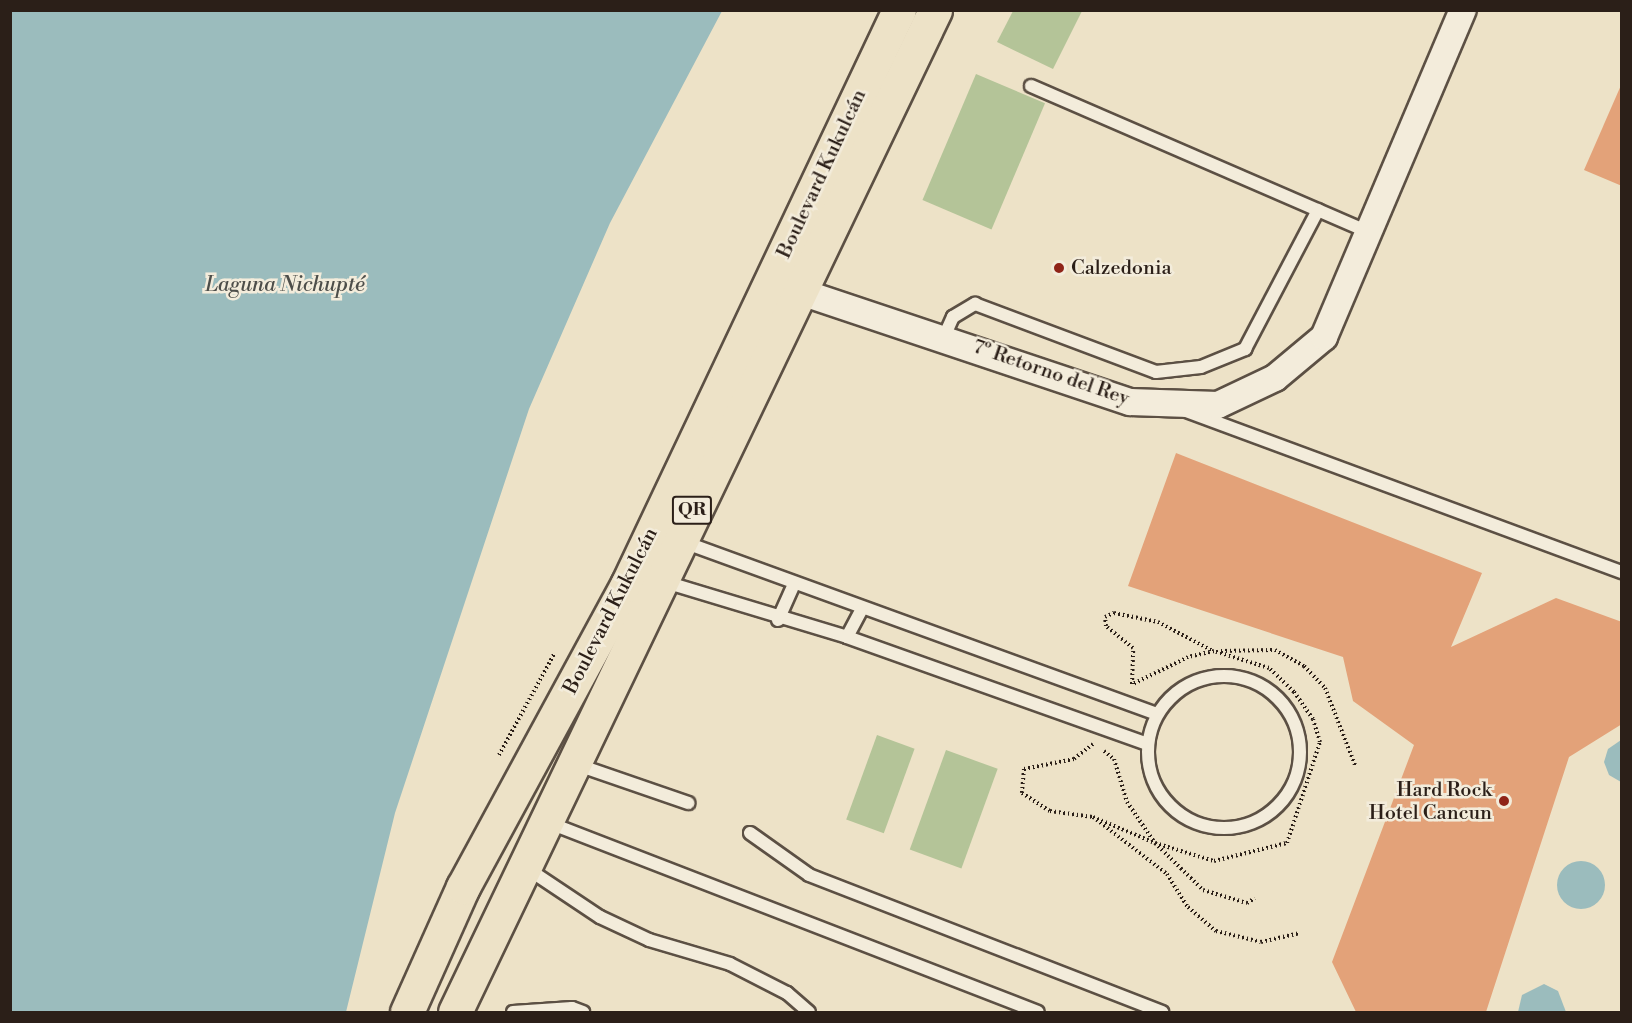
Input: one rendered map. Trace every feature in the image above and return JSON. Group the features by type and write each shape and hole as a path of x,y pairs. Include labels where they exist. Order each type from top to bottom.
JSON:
{"main road":[{"name":"Boulevard Kukulcán","path":"455,1012 522,864 677,540 899,10"},
{"name":"Boulevard Kukulcán","path":"407,1012 463,887 935,10"}],"street":[{"name":"7º Retorno del Rey","path":"784,287 944,337 1130,402 1218,405 1275,378 1324,337 1460,11"}],"lane":[{"path":"1031,86 1369,232"},
{"path":"944,337 953,317 975,304 1156,372 1201,367 1245,349 1318,210"},
{"path":"1165,403 1622,572"},
{"path":"677,540 861,610 1157,714"},
{"path":"658,580 778,620 847,637 1147,744"},
{"path":"778,620 795,584"},
{"path":"847,637 861,610"},
{"path":"1214,677 1239,677 1263,686 1296,725 1301,750 1298,776 1268,816 1221,829 1175,811 1153,777 1147,744 1157,714 1189,685 1214,677"},
{"path":"572,762 688,803"},
{"path":"543,820 1038,1012"},
{"path":"750,833 809,875 1162,1012"},
{"path":"522,864 600,916 649,940 730,964 787,993 809,1012"},
{"path":"513,1012 572,1008 583,1012"}],"path":[{"path":"1132,684 1133,648 1106,626 1105,617 1114,613 1158,622 1214,651 1275,650 1304,666 1325,688 1355,765"},
{"path":"1094,743 1074,759 1035,763 1020,780 1032,803 1093,817 1155,843 1203,890 1247,903 1255,898"},
{"path":"1093,817 1167,874 1188,906 1216,931 1261,942 1299,933"}],"green space":[{"path":"1013,11 1082,11 1053,69 997,42"},
{"path":"976,74 1045,103 992,229 922,200"},
{"path":"877,735 915,749 884,833 846,820"},
{"path":"946,750 998,769 961,868 910,850"}],"water":[{"name":"Laguna Nichupté","path":"10,11 722,11 610,223 529,409 395,813 346,1012 11,1012"},
{"path":"1621,740 1621,782 1609,775 1604,762 1608,749"},
{"path":"1576,861 1586,861 1598,868 1605,880 1605,890 1598,902 1586,909 1576,909 1561,898 1557,890 1557,880 1568,865"},
{"path":"1544,984 1558,991 1566,1012 1518,1012 1522,995"}],"building":[{"path":"1622,83 1622,186 1584,170"},
{"path":"1176,453 1482,573 1451,647 1556,598 1622,622 1622,724 1569,757 1486,1012 1356,1012 1332,962 1414,745 1353,701 1343,657 1128,586"}],"place":[{"name":"Calzedonia","path":"1059,268"},
{"name":"Hard Rock Hotel Cancun","path":"1504,801"}]}
